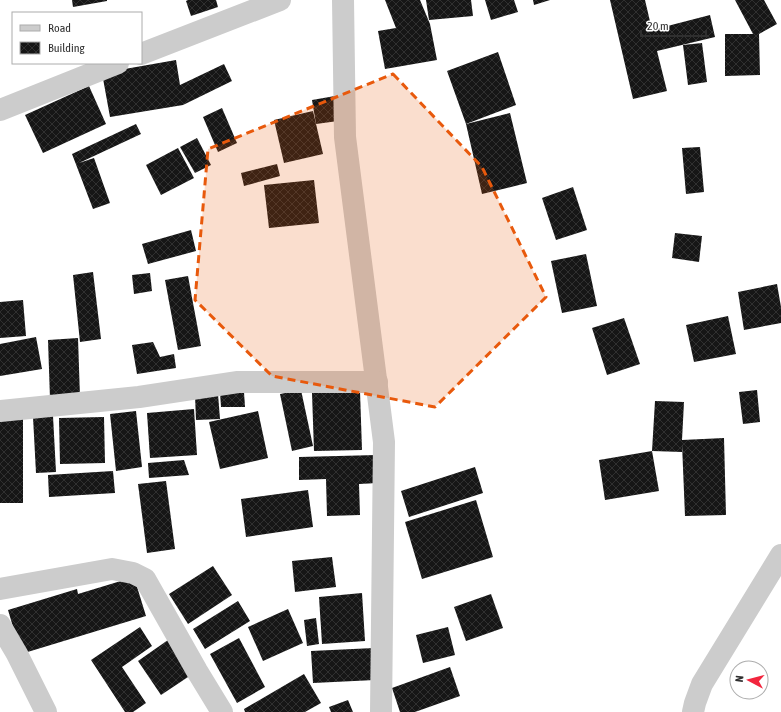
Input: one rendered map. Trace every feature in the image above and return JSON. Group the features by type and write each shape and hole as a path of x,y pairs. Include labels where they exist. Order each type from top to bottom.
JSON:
{"street":[{"path":"142,54 280,0"},
{"path":"343,0 346,137 384,442 381,712"},
{"path":"0,110 115,64"},
{"path":"0,411 139,397 238,382 377,382"},
{"path":"694,712 695,703 702,684 781,555"},
{"path":"0,589 112,569 133,572 145,579 222,712"},
{"path":"0,625 17,654 46,712"}],"highlighted area":[{"path":"393,74 482,167 546,297 435,407 272,376 195,300 208,149"}],"building":[{"path":"72,0 107,0 107,1 73,7"},
{"path":"216,0 218,7 191,16 186,1"},
{"path":"385,0 420,0 430,24 437,60 385,69 378,31 396,28"},
{"path":"426,0 471,0 473,16 429,20"},
{"path":"485,0 514,0 518,12 491,20"},
{"path":"533,0 550,0 534,5"},
{"path":"610,0 645,0 652,30 710,15 715,37 657,51 667,91 633,99"},
{"path":"735,0 764,0 777,24 759,34 760,75 725,76 725,34 753,34"},
{"path":"702,43 707,82 688,85 683,45"},
{"path":"498,52 516,105 466,124 447,71"},
{"path":"176,60 180,85 224,64 232,81 183,105 110,117 102,73"},
{"path":"89,86 106,124 43,153 25,115"},
{"path":"335,96 338,121 316,124 312,100"},
{"path":"222,108 237,143 218,152 203,117"},
{"path":"313,111 323,154 284,163 274,120"},
{"path":"510,113 527,183 482,194 466,124"},
{"path":"136,124 141,134 79,163 94,158 110,203 93,209 72,154"},
{"path":"197,138 211,165 195,173 180,147"},
{"path":"700,147 704,192 686,194 682,148"},
{"path":"178,148 194,178 161,195 146,165"},
{"path":"277,164 280,176 244,186 241,173"},
{"path":"314,180 319,223 269,228 264,185"},
{"path":"573,187 587,230 556,240 542,198"},
{"path":"191,230 196,251 148,264 142,244"},
{"path":"675,233 702,236 699,262 672,258"},
{"path":"586,254 597,306 562,313 551,261"},
{"path":"93,272 101,339 80,342 73,275"},
{"path":"150,273 152,291 134,294 132,275"},
{"path":"188,276 201,346 178,350 165,280"},
{"path":"777,284 781,307 781,323 744,330 738,292"},
{"path":"23,300 26,336 0,338 0,302"},
{"path":"728,316 736,354 694,362 686,325"},
{"path":"624,318 640,364 607,375 592,328"},
{"path":"36,337 42,369 0,376 0,344"},
{"path":"78,338 80,397 50,399 48,340"},
{"path":"153,342 160,357 174,354 176,368 137,374 132,345"},
{"path":"301,390 313,446 292,451 280,394"},
{"path":"757,390 760,422 743,424 739,392"},
{"path":"360,391 362,450 314,451 312,393"},
{"path":"220,392 244,392 245,407 221,407"},
{"path":"218,394 220,419 196,420 195,395"},
{"path":"655,401 684,402 682,440 724,438 726,515 685,516 682,444 682,452 652,451"},
{"path":"194,409 197,455 150,458 147,413"},
{"path":"136,411 142,467 116,471 110,414"},
{"path":"258,411 268,458 220,469 209,422"},
{"path":"53,416 56,472 36,473 33,417"},
{"path":"104,417 105,463 60,464 59,418"},
{"path":"0,419 23,419 23,503 0,503"},
{"path":"652,451 659,491 605,500 599,460"},
{"path":"377,455 378,483 359,484 360,515 327,516 326,479 299,480 299,457"},
{"path":"184,460 189,475 149,478 148,463"},
{"path":"475,467 483,493 409,517 401,491"},
{"path":"113,471 115,493 49,497 48,475"},
{"path":"166,481 175,549 147,553 138,484"},
{"path":"308,490 313,527 246,537 241,499"},
{"path":"476,500 493,557 422,579 405,522"},
{"path":"332,557 336,587 295,592 292,561"},
{"path":"213,566 232,595 188,624 169,594"},
{"path":"134,577 146,616 21,654 8,610 77,589 78,594"},
{"path":"362,593 365,641 322,644 319,597"},
{"path":"491,594 503,628 466,641 454,607"},
{"path":"238,601 250,621 205,649 193,629"},
{"path":"288,609 303,643 263,661 248,627"},
{"path":"316,618 319,644 307,646 304,620"},
{"path":"140,627 152,646 122,667 146,703 133,712 125,712 91,660"},
{"path":"448,627 455,655 423,663 416,635"},
{"path":"239,638 265,687 237,703 210,654"},
{"path":"168,640 191,675 161,695 138,661"},
{"path":"374,648 375,680 313,683 311,651"},
{"path":"450,667 460,696 415,712 400,712 392,688"},
{"path":"304,674 321,703 305,712 245,712 244,709"},
{"path":"348,700 353,712 331,712 329,707"}]}
